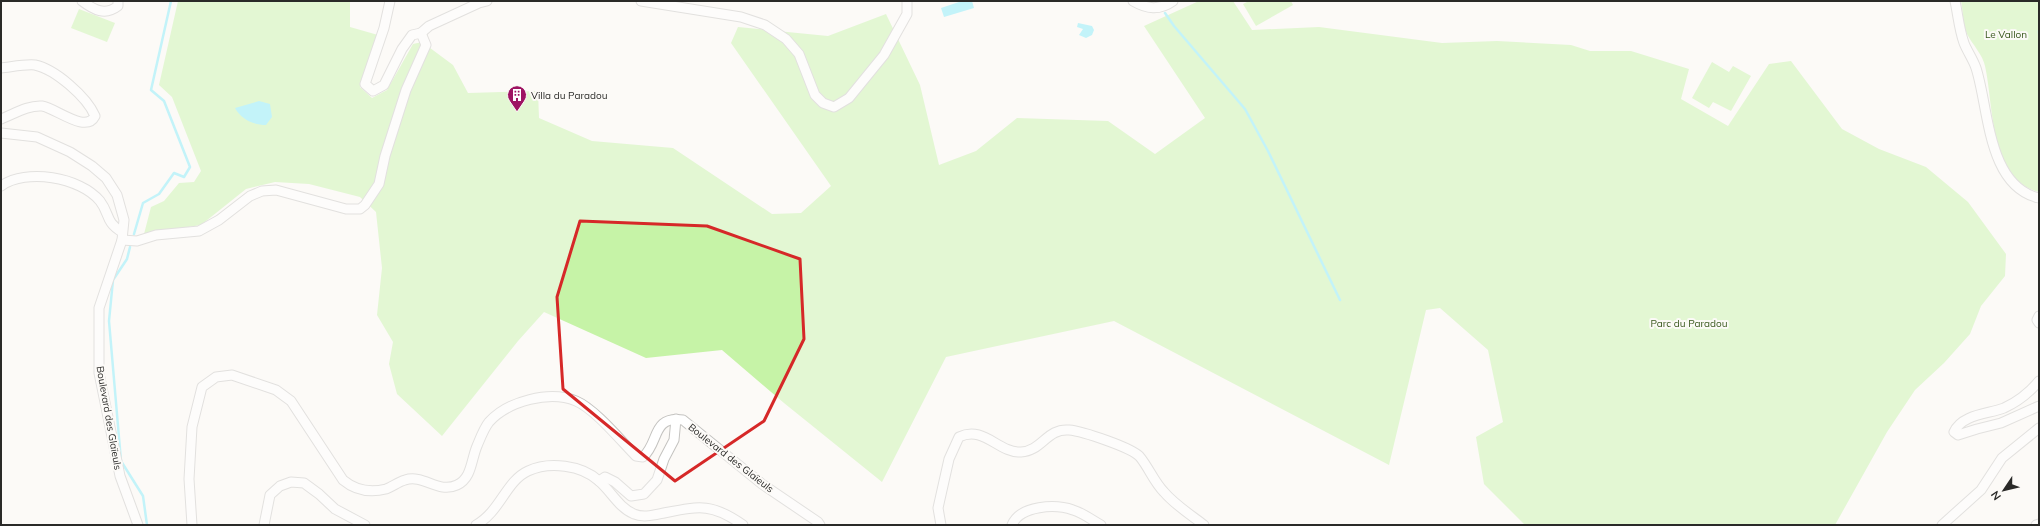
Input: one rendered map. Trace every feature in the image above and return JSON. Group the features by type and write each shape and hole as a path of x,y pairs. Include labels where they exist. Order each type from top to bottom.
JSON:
{"street":[{"path":"82,1 101,12 111,12 118,6 118,1"},
{"path":"390,1 384,28 365,84 373,91 384,85 402,49 412,35 421,33 429,26 487,1"},
{"path":"641,1 741,17 765,25 786,39 799,54 816,95 823,104 834,107 848,98 884,55 908,14 907,1"},
{"path":"1133,1 1146,8 1157,8 1173,1"},
{"path":"1955,1 1959,27 1965,45 1976,66 1994,149 2001,166 2012,182 2030,196 2039,198"},
{"path":"1,186 19,177 40,176 73,183 89,191 100,201 112,226 122,236 137,241 156,235 199,231 219,220 250,196 262,191 276,190 346,209 360,209 365,205 378,184 385,156 406,90 426,45 421,33"},
{"path":"1,68 34,65 49,70 71,87 91,106 95,116 93,120 88,123 80,122 43,106 29,107 1,119"},
{"name":"Boulevard des Glaïeuls","path":"1,133 37,137 70,152 92,166 106,178 117,195 124,220 122,236 99,308 99,373 120,476 138,525"},
{"path":"2039,316 2037,320 2039,323"},
{"name":"Boulevard des Glaïeuls","path":"192,525 189,479 192,427 202,387 216,377 232,375 276,390 291,401 343,480 352,487 365,491 386,489 404,480 416,478 440,488 457,485 469,475 476,447 488,423 507,408 530,398 553,397 576,400 591,411 636,456 643,457 649,452 656,432 670,420 683,420 762,484 818,522 820,525"},
{"path":"2039,381 2025,397 2004,408 1974,417 1957,426 1954,432 1958,435 2002,423 2039,406"},
{"path":"599,481 605,477 615,482 631,496 644,494 657,480 664,459 674,440 676,419"},
{"path":"1942,525 1981,490 2002,458 2039,428"},
{"path":"941,525 938,508 949,459 959,438 968,433 979,435 1009,449 1021,452 1034,448 1053,432 1069,430 1118,444 1139,455 1164,492 1204,525"},
{"path":"476,525 498,507 512,485 527,471 547,466 570,466 587,472 599,481 626,510 635,515 650,516 695,507 719,510 743,525"},
{"path":"264,525 270,496 280,486 291,482 304,483 319,494 335,509 365,525"},
{"path":"1012,525 1014,519 1029,510 1060,506 1075,510 1100,525"}],"highlighted area":[{"path":"580,221 707,226 800,259 804,339 764,421 675,481 563,389 557,297"}],"green space":[{"name":"Parc du Paradou","path":"178,1 350,1 350,27 378,35 360,87 372,98 387,90 413,44 422,42 453,65 468,93 538,91 539,118 592,141 673,148 772,214 801,213 831,186 731,43 738,27 828,36 886,14 920,85 939,165 976,151 1017,118 1108,121 1155,154 1205,118 1144,26 1199,1 1233,1 1252,30 1319,27 1442,43 1497,41 1571,45 1590,51 1631,51 1689,69 1681,99 1728,126 1769,64 1791,61 1842,129 1879,149 1926,167 1968,202 2006,254 2005,276 1981,306 1970,334 1944,363 1915,390 1887,432 1835,525 1525,525 1484,484 1476,437 1503,422 1488,350 1440,308 1426,310 1389,465 1114,321 946,357 882,482 784,403 722,350 646,358 544,312 518,341 442,436 397,394 389,364 393,342 377,315 382,268 376,212 360,197 309,184 275,182 246,189 201,225 144,234 151,207 164,201 179,183 194,182 201,171 172,97 159,85"},
{"path":"1249,1 1291,1 1293,5 1256,26 1243,4"},
{"name":"Le Vallon","path":"1961,1 2039,1 2039,192 2023,184 2011,172 2002,157 1993,120 1984,62 1967,34"},
{"path":"79,9 115,23 107,42 71,28"},
{"path":"1712,62 1729,72 1733,66 1751,76 1731,111 1713,102 1709,108 1692,98"}],"water":[{"path":"962,1 972,1 974,8 944,17 941,8"},
{"path":"1078,23 1092,26 1094,30 1092,35 1086,38 1079,35 1083,29 1077,27"},
{"path":"259,101 270,104 272,117 266,125 248,121 235,108"}],"waterway":[{"path":"134,234 143,203 159,194 174,173 184,177 190,167 164,101 151,90 171,1"},
{"path":"1165,13 1174,26 1245,109 1268,151 1340,300"},
{"path":"130,247 127,259 113,280 109,321 121,461 143,496 147,525"}],"place":[{"name":"Villa du Paradou","path":"517,112"}]}
